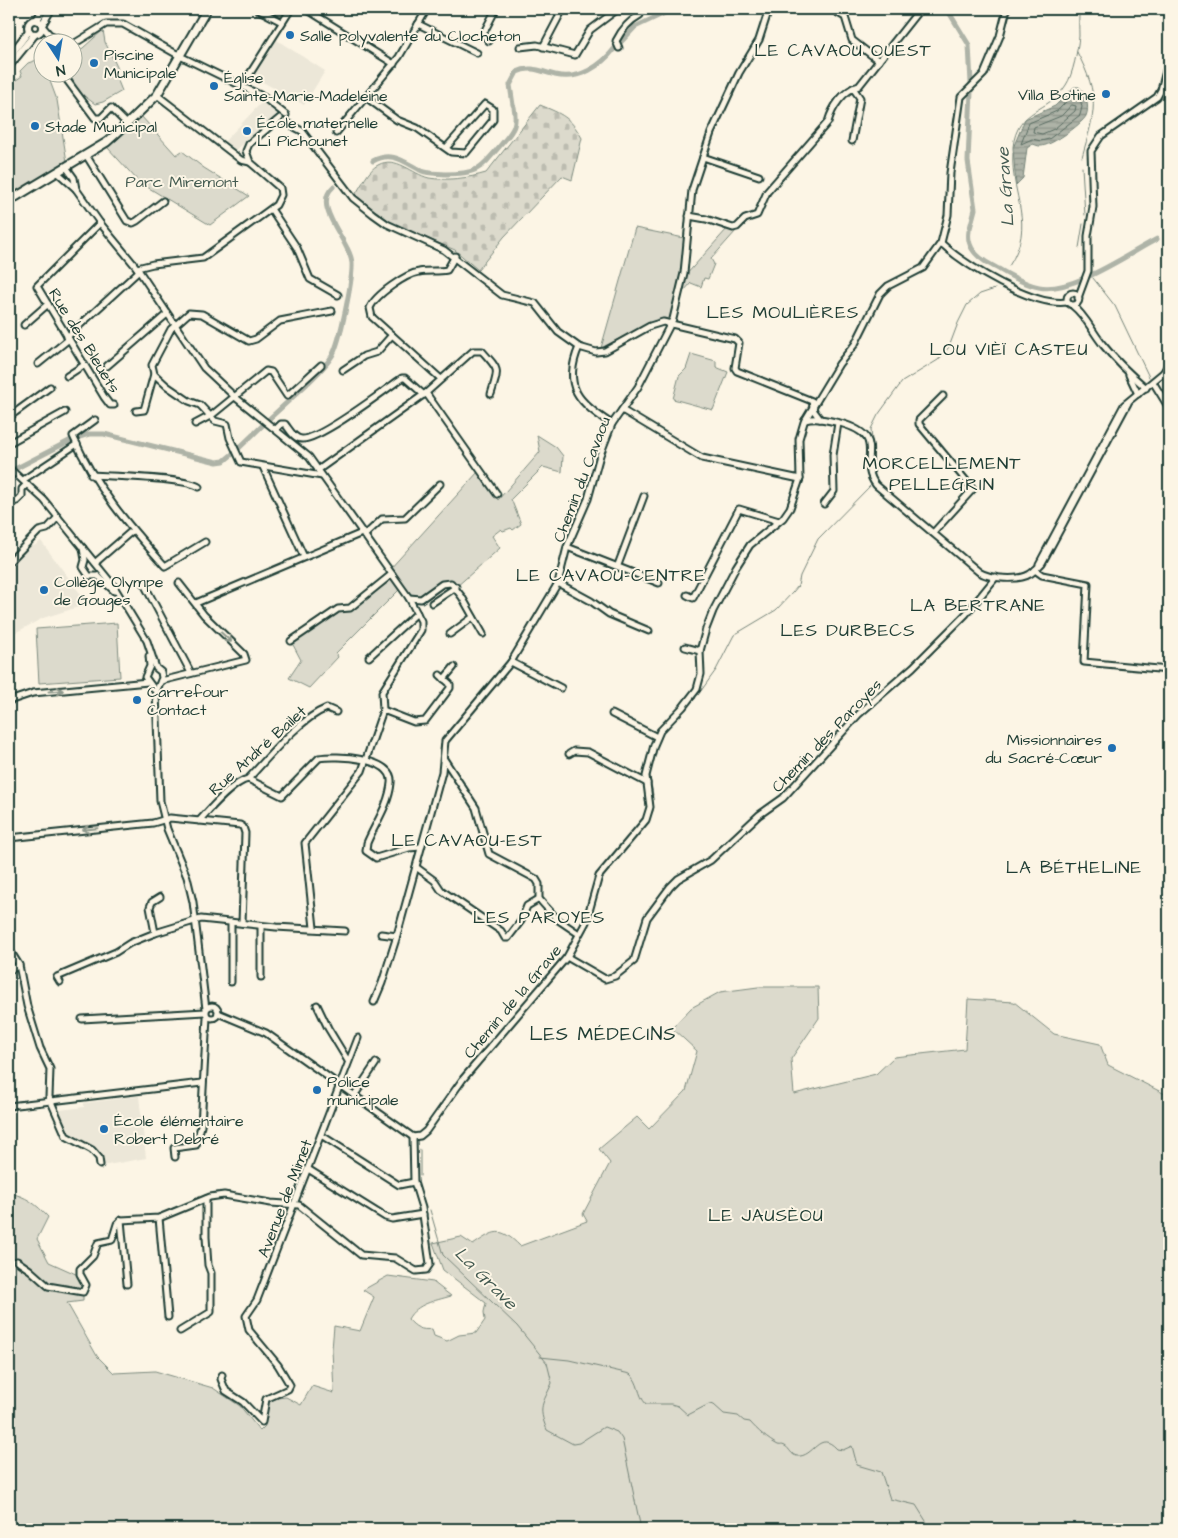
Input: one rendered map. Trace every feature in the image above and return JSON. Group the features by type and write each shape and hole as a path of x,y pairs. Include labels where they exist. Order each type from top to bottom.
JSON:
{"main road":[{"path":"9,201 63,171 107,142 157,95 207,9"}],"street":[{"path":"40,24 44,9"},
{"path":"36,32 51,9"},
{"path":"257,9 282,22"},
{"path":"242,86 290,9"},
{"path":"306,9 394,64"},
{"path":"336,133 394,64 428,9"},
{"path":"489,41 483,34 496,9"},
{"path":"544,47 562,9"},
{"path":"520,47 544,47 575,55 590,30 618,9"},
{"path":"618,46 620,33 631,20 640,14 641,9"},
{"name":"Chemin du Cavaou","path":"374,1002 397,936 442,772 443,748 449,736 511,662 558,582 567,547 588,499 600,455 612,424 638,387 670,324 679,298 684,272 692,190 702,157 723,106 759,40 768,9"},
{"path":"831,9 845,17 852,40 879,61"},
{"path":"688,216 706,219 733,228 737,227 745,219 757,215 766,192 828,122 832,109 853,88 859,86 920,9"},
{"name":"Chemin de la Grave","path":"413,1137 423,1134 463,1079 567,957 586,922 599,876 646,820 650,807 647,783 650,759 657,737 697,689 701,674 700,651 713,611 736,567 750,545 779,521 790,508 800,479 799,439 805,420 838,364 855,344 880,294 888,286 923,268 941,243 948,216 950,173 961,97 971,88 988,66 1000,36 1007,9"},
{"path":"82,39 106,24 117,23 262,96 277,108 284,118 302,131 353,198 387,224 455,256 502,296 535,303 558,332 580,347 596,352 605,351 650,326 660,323 736,339 739,343 735,368 737,372 812,401 814,411 820,419"},
{"path":"34,32 29,24 40,24 47,32"},
{"path":"418,24 477,53"},
{"path":"9,57 32,36"},
{"path":"9,66 32,37"},
{"path":"1076,300 1088,271 1088,236 1093,208 1091,151 1101,136 1157,97 1161,90 1169,59"},
{"path":"68,82 95,118 101,118 111,108 127,124"},
{"path":"852,141 860,98 853,88"},
{"path":"157,95 242,160 250,162"},
{"path":"367,98 397,120 417,128 446,148 452,152 468,151 494,120 493,110 489,105 485,104 470,118 446,148"},
{"path":"38,364 68,338 138,270 152,264 203,258 272,209 280,200 280,188 250,162 246,154 248,146 284,118"},
{"path":"86,155 127,221 133,223 137,221 163,201"},
{"path":"702,157 759,176"},
{"path":"74,162 76,189"},
{"path":"63,171 74,178"},
{"path":"63,171 100,223 138,270 175,328 204,368 235,397 309,457 409,598 421,620 421,630 382,692 383,710 362,770 305,843 314,928"},
{"path":"272,209 297,248 310,279 338,295"},
{"name":"Rue des Bleuets","path":"100,223 37,286 84,364 110,404 114,405"},
{"path":"941,243 959,259 1038,300 1057,302 1076,300"},
{"path":"441,380 372,317 370,308 376,297 414,273 446,270 455,256"},
{"path":"1067,300 1070,294 1076,300 1080,311 1103,346 1127,372 1146,388"},
{"path":"24,325 48,304"},
{"path":"136,411 144,410 154,374 153,359 171,329 175,328 189,313 198,313 249,341 253,341 280,320 332,311"},
{"path":"107,366 167,314"},
{"path":"344,370 364,356 377,352 392,335"},
{"path":"580,347 572,376 576,391 586,406 612,424"},
{"path":"318,470 425,394 473,352 479,350 497,368 491,394"},
{"path":"1162,375 1169,363"},
{"path":"67,376 84,364"},
{"path":"195,424 235,397 268,370 287,396 321,365"},
{"path":"805,420 820,419 838,423 859,429 866,435 872,481 979,572 996,577 1026,576 1037,568 1124,405 1169,368"},
{"path":"1127,372 1138,394"},
{"path":"154,374 181,396 200,406 215,421 227,424 234,448 241,462 322,476"},
{"path":"273,427 285,424 300,439 309,438 322,433 402,378 405,378 425,394 497,494"},
{"path":"1153,382 1169,408"},
{"path":"9,416 50,388"},
{"path":"933,533 973,489 919,424 919,420 943,396"},
{"path":"622,410 702,458 800,479"},
{"path":"9,443 65,412"},
{"path":"9,503 17,501 22,496 25,482 75,440 95,420"},
{"path":"824,504 834,491 833,454 838,423"},
{"path":"75,440 91,475 133,530 165,566 205,542"},
{"path":"263,467 304,557"},
{"path":"9,468 58,517 94,561 99,573 122,601 148,652 150,662 149,670 145,677 156,692"},
{"path":"91,475 159,479 194,483 199,487"},
{"path":"196,603 363,534 382,519 405,518 440,484"},
{"path":"618,565 644,496"},
{"path":"687,595 692,598 739,509 779,521"},
{"path":"9,562 39,530 47,529 58,517"},
{"path":"85,560 94,561 133,530"},
{"path":"82,547 85,560 83,565 86,572 92,577 99,573"},
{"path":"567,547 618,565 659,583"},
{"path":"1037,568 1042,575 1088,584 1084,662 1169,670"},
{"path":"291,641 338,609 350,608 392,574"},
{"name":"Chemin des Paroyes","path":"567,957 605,979 616,976 628,967 634,961 647,918 670,887 678,879 711,860 759,815 783,798 859,714 912,667 966,614 996,577"},
{"path":"143,582 191,673"},
{"path":"409,598 421,599 447,582 456,587 483,634"},
{"path":"558,582 609,614 650,631"},
{"path":"9,701 33,693 150,684 246,660 244,654 204,615 179,584"},
{"path":"432,603 456,587"},
{"path":"127,610 147,641 160,680 156,692 159,794 164,819 188,877 196,920 208,1014"},
{"path":"369,658 417,613"},
{"path":"450,634 474,617"},
{"path":"685,647 700,651"},
{"path":"511,662 561,688"},
{"path":"383,710 414,722 425,721 450,688 450,684 442,677 454,666"},
{"path":"149,670 156,668"},
{"name":"Rue André Bailet","path":"199,821 226,794 243,780 248,779 318,711 327,708 336,712"},
{"path":"612,714 657,737"},
{"path":"1169,721 1169,785"},
{"path":"569,754 574,751 588,752 647,783"},
{"path":"248,779 282,796 319,758 342,756 366,760 389,774 391,782 387,803 366,843 368,854 380,858 409,848 421,847"},
{"path":"443,758 476,808 489,854 536,879 539,884 539,899 557,919 580,934"},
{"path":"9,838 138,824 164,819 244,827 242,923"},
{"path":"416,867 435,881 440,890 501,931 505,938 508,938 522,921 527,906 539,899"},
{"path":"155,933 150,907 152,902 160,897"},
{"path":"60,982 57,977 116,952 130,943 196,920 345,931"},
{"path":"231,922 231,982"},
{"path":"261,926 261,977"},
{"path":"381,934 397,936"},
{"path":"9,949 19,965 27,1006 40,1048 50,1069 48,1094 66,1136 92,1150 99,1158 100,1165"},
{"path":"9,971 19,965"},
{"path":"206,996 218,1013"},
{"path":"317,1005 328,1028 348,1061"},
{"path":"175,1157 174,1148 197,1144 201,1126 206,1024 212,1006"},
{"path":"16,1262 30,1270 48,1286 83,1292 86,1285 80,1274 80,1269 93,1256 98,1243 112,1240 117,1224 121,1220 159,1218 206,1199 224,1195 299,1205 361,1256 377,1259 395,1258 416,1271 426,1270 429,1266 423,1214 414,1182 413,1137 266,1033 218,1013 82,1019"},
{"path":"339,1085 358,1038"},
{"path":"354,1096 376,1063"},
{"path":"9,1106 202,1083"},
{"name":"Avenue de Mimet","path":"222,1374 221,1379 226,1391 243,1402 262,1422 266,1399 288,1389 290,1385 278,1365 249,1330 246,1316 258,1300 339,1085"},
{"path":"321,1136 398,1185 414,1182"},
{"path":"308,1169 385,1217 392,1219 423,1214"},
{"path":"180,1331 211,1312 211,1273 208,1265 206,1237 206,1199"},
{"path":"159,1218 168,1317"},
{"path":"121,1220 127,1284"}],"shaded area":[{"path":"275,39 325,71 304,105 252,76"},
{"name":"École maternelle Li Pichounet","path":"263,101 279,114 278,118 234,151 223,143"},
{"name":"Collège Olympe de Gouges","path":"41,541 88,604 43,618 9,636 9,565 31,542 34,546"},
{"name":"École élémentaire Robert Debré","path":"139,1096 146,1158 102,1166 101,1155 68,1135 59,1114 60,1110 84,1107 84,1103"}],"green space":[{"name":"Piscine Municipale","path":"103,30 105,42 118,69 114,71 122,91 103,102 95,104 79,92 74,82 82,82 82,49"},
{"name":"Stade Municipal","path":"32,62 32,82 50,82 57,100 67,162 9,196 9,85 22,76 20,71"},
{"path":"540,105 565,117 582,138 572,180 562,176 504,237 478,270 455,250 393,224 355,195 371,170 385,163 398,164 423,176 436,179 458,178 486,173"},
{"name":"Parc Miremont","path":"141,116 176,155 182,151 204,168 249,196 210,225 139,182 107,147"},
{"path":"635,228 684,238 680,279 669,321 655,321 601,348"},
{"path":"727,229 736,231 711,259 714,264 708,279 704,278 701,287 691,283 684,291 685,276"},
{"path":"691,354 716,361 716,367 728,372 713,410 673,399 679,376 686,369"},
{"path":"537,435 556,447 563,456 562,472 543,467 511,499 521,524 513,530 511,528 503,531 501,529 492,536 500,548 456,587 447,582 426,597 409,598 401,588 336,653 338,657 309,688 289,678 301,660 291,641 338,609 350,608 391,574 389,570 478,472 498,500 540,452"},
{"path":"117,623 120,677 39,683 36,629"},
{"path":"758,987 818,987 819,1018 791,1059 794,1094 876,1074 894,1057 965,1049 968,999 1014,1002 1054,1034 1100,1044 1108,1065 1169,1096 1169,1529 9,1529 9,1193 30,1201 48,1217 37,1239 49,1262 78,1275 83,1286 83,1301 67,1303 97,1356 114,1373 155,1371 213,1388 240,1406 260,1431 265,1426 268,1399 286,1397 301,1405 312,1386 334,1393 332,1349 334,1326 360,1331 374,1297 363,1290 388,1276 433,1282 451,1296 427,1303 416,1309 408,1319 416,1326 421,1329 432,1329 434,1336 447,1341 459,1335 476,1333 485,1320 486,1303 443,1270 433,1243 461,1237 473,1245 492,1233 497,1232 507,1235 520,1246 587,1221 583,1214 610,1163 599,1149 637,1117 649,1129 686,1091 697,1051 672,1028 691,1008 720,992"}],"water":[{"path":"1074,87 1079,87 1085,96 1088,108 1086,116 1078,125 1051,143 1039,146 1033,144 1027,148 1023,178 1016,185 1013,148 1025,119 1055,106"}],"waterway":[{"path":"619,44 635,27 673,9"},
{"path":"947,9 969,45 971,83"},
{"name":"La Grave","path":"1013,147 1021,124 1027,117 1059,94 1069,81 1078,47 1080,9"},
{"path":"513,105 510,85 517,72 532,69 555,75 573,76 596,66 615,48"},
{"path":"1077,52 1085,68 1093,93 1090,128 1082,157"},
{"path":"970,228 975,209 968,161 971,91"},
{"path":"373,161 380,158 393,157 428,173 455,174 471,172 482,166 511,133 515,120 514,107"},
{"name":"La Grave","path":"1009,266 1017,251 1022,223 1013,169 1013,153"},
{"path":"1082,167 1085,215"},
{"path":"309,382 327,363 335,349 342,325 352,271 350,254 329,214 326,204 327,195 333,187"},
{"path":"1079,248 1083,224"},
{"path":"969,231 972,248 983,260 1027,284 1052,288 1083,279 1157,239"},
{"path":"1093,278 1115,306 1149,377"},
{"name":"La Grave","path":"875,477 871,429 878,415 902,382 938,360 949,347 967,305 980,294 995,289"},
{"path":"269,419 307,384"},
{"path":"237,450 264,424"},
{"path":"76,438 89,434 104,434 217,462 224,461 235,452"},
{"path":"15,469 73,439"},
{"name":"La Grave","path":"698,695 716,670 734,635 776,610 793,592 798,586 800,576 818,539 873,483"},
{"name":"La Grave","path":"678,716 696,698"},
{"name":"La Grave","path":"649,771 653,795"},
{"name":"La Grave","path":"648,820 653,811 653,801"},
{"name":"La Grave","path":"622,853 645,825"},
{"name":"La Grave","path":"599,885 600,880"},
{"name":"La Grave","path":"571,955 586,927"},
{"name":"La Grave","path":"561,969 568,961"},
{"name":"La Grave","path":"529,1006 558,973"},
{"name":"La Grave","path":"513,1025 521,1015"},
{"name":"La Grave","path":"425,1137 429,1132"},
{"name":"La Grave","path":"420,1150 420,1176"},
{"path":"430,1210 443,1255 517,1326 547,1363 552,1383 542,1405 542,1415 547,1430 573,1444 579,1443 604,1427 617,1432 622,1439 641,1529"},
{"path":"540,1357 569,1360 630,1374 646,1404 671,1404 678,1406 688,1415 709,1404 714,1405 724,1414 738,1416 744,1421 750,1422 770,1440 778,1445 785,1446 797,1456 808,1453 821,1443 826,1442 837,1449 843,1450 852,1446 857,1465 881,1472 890,1499 916,1505 931,1529"}],"place":[{"name":"Salle polyvalente du Clocheton","path":"290,35"},
{"name":"Piscine Municipale","path":"94,63"},
{"name":"Église Sainte-Marie-Madeleine","path":"214,86"},
{"name":"Villa Botine","path":"1106,94"},
{"name":"Stade Municipal","path":"35,126"},
{"name":"École maternelle Li Pichounet","path":"247,131"},
{"name":"Collège Olympe de Gouges","path":"44,590"},
{"name":"Carrefour Contact","path":"137,700"},
{"name":"Missionnaires du Sacré-Cœur","path":"1112,748"},
{"name":"Police municipale","path":"317,1090"},
{"name":"École élémentaire Robert Debré","path":"104,1129"}],"district":[{"name":"LE CAVAOU OUEST","path":"843,50"},
{"name":"LES MOULIÈRES","path":"783,312"},
{"name":"LOU VIÈÏ CASTEU","path":"1009,349"},
{"name":"MORCELLEMENT PELLEGRIN","path":"942,473"},
{"name":"LE CAVAOU-CENTRE","path":"611,575"},
{"name":"LA BERTRANE","path":"978,605"},
{"name":"LES DURBECS","path":"848,630"},
{"name":"LE CAVAOU-EST","path":"467,840"},
{"name":"LA BÉTHELINE","path":"1074,867"},
{"name":"LES PAROYES","path":"539,917"},
{"name":"LES MÉDECINS","path":"603,1033"},
{"name":"LE JAUSÈOU","path":"766,1215"}]}
